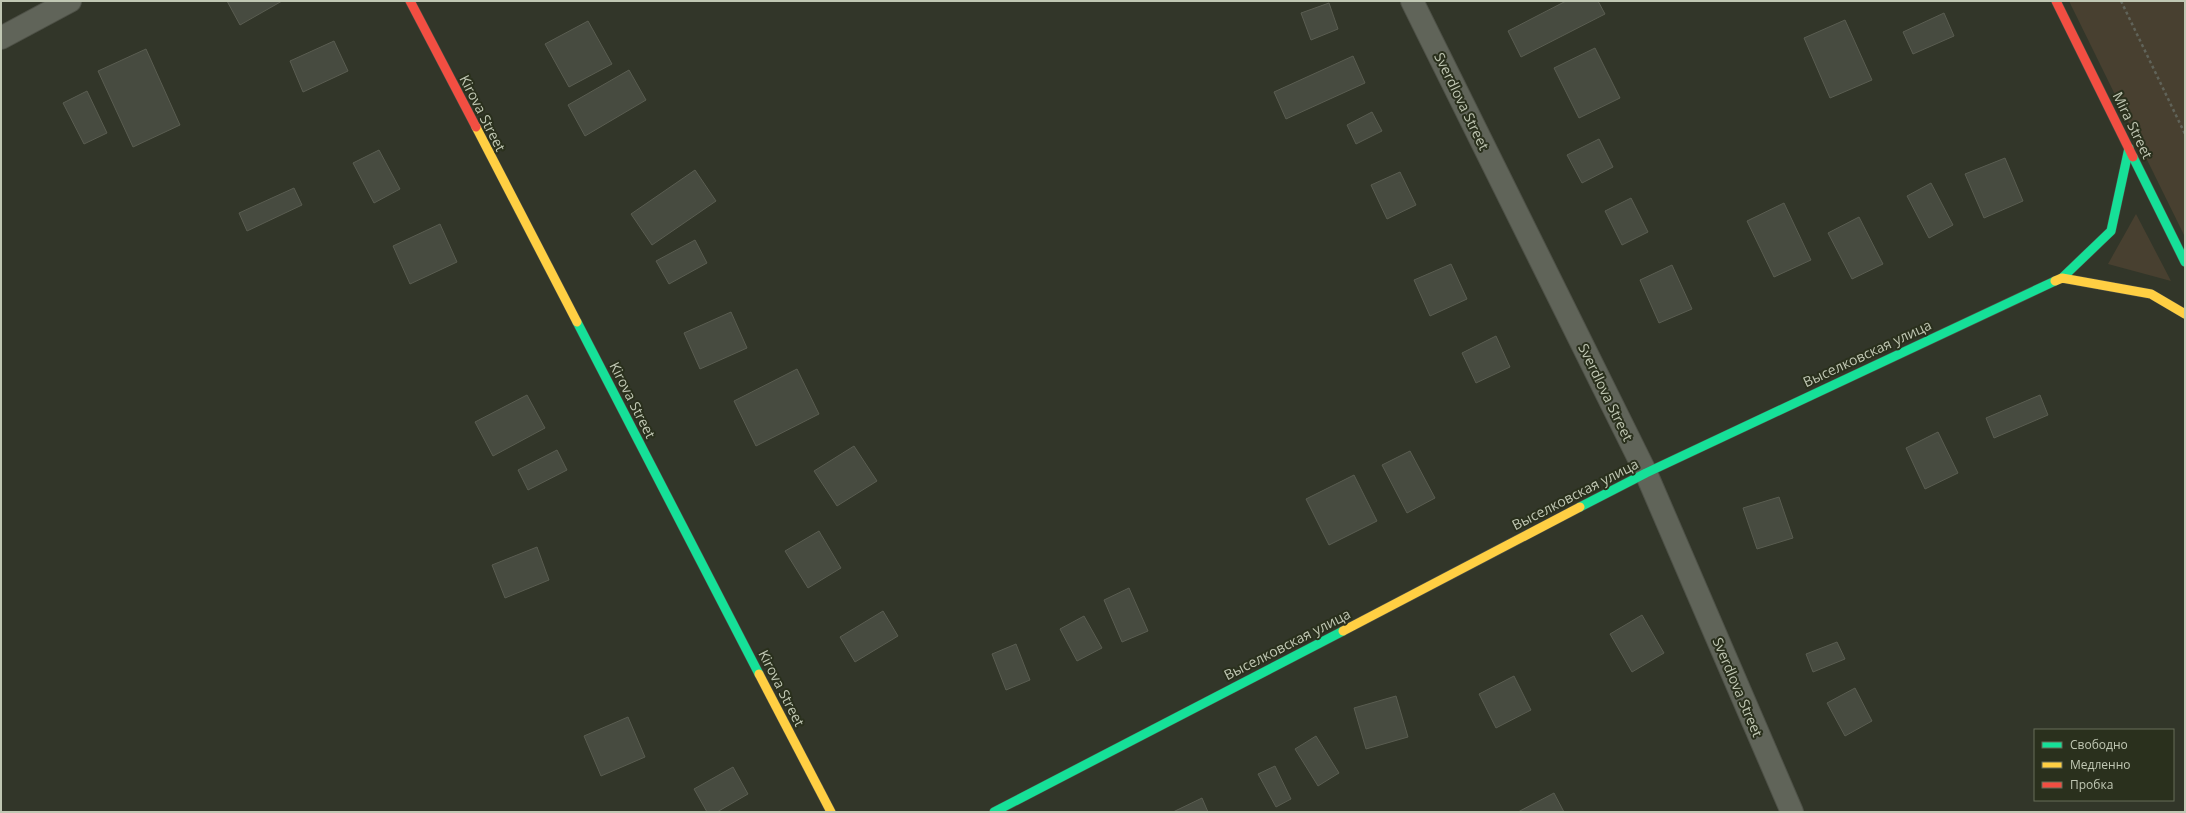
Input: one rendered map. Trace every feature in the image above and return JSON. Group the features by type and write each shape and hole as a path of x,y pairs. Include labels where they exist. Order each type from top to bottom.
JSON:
{"street":[{"path":"1,38 70,1"},
{"name":"Kirova Street","path":"410,1 831,812"},
{"name":"Sverdlova Street","path":"1412,1 1646,473 1792,812"},
{"name":"Mira Street","path":"2056,1 2185,262"},
{"name":"Выселковская улица","path":"994,812 1646,473 2062,278 2111,231 2129,148"},
{"path":"2062,278 2151,294 2185,314"}],"path":[{"path":"2121,1 2185,134"}],"shaded area":[{"path":"2069,1 2185,1 2185,237"},
{"path":"2136,214 2171,281 2108,264"}],"building":[{"path":"227,1 282,1 240,25"},
{"path":"1566,1 1598,1 1605,14 1521,57 1508,31"},
{"path":"1329,3 1338,29 1311,40 1301,13"},
{"path":"1944,13 1954,36 1913,54 1903,32"},
{"path":"1845,20 1872,80 1830,98 1804,38"},
{"path":"588,21 612,64 569,87 545,44"},
{"path":"334,41 348,71 303,92 290,61"},
{"path":"1595,48 1620,98 1579,118 1554,68"},
{"path":"146,49 180,125 133,147 98,71"},
{"path":"1353,56 1365,83 1286,119 1274,92"},
{"path":"629,70 646,100 585,136 568,105"},
{"path":"87,91 107,133 84,144 63,103"},
{"path":"1372,112 1382,131 1356,144 1347,125"},
{"path":"1599,139 1613,167 1582,183 1567,155"},
{"path":"379,150 400,189 374,203 353,163"},
{"path":"2005,158 2023,201 1984,218 1965,174"},
{"path":"695,170 716,201 652,245 631,214"},
{"path":"1400,172 1416,205 1387,219 1371,185"},
{"path":"1931,183 1953,225 1929,238 1907,196"},
{"path":"294,188 302,205 247,231 239,213"},
{"path":"1631,198 1648,232 1622,245 1605,211"},
{"path":"1784,203 1811,260 1774,277 1747,221"},
{"path":"1859,217 1883,264 1852,279 1828,233"},
{"path":"440,224 457,262 410,284 393,246"},
{"path":"695,240 707,263 669,284 656,261"},
{"path":"1451,264 1467,299 1430,316 1414,280"},
{"path":"1672,265 1692,309 1659,323 1640,280"},
{"path":"731,312 747,348 700,369 684,333"},
{"path":"1496,336 1510,367 1476,383 1462,353"},
{"path":"797,369 819,414 756,446 734,401"},
{"path":"527,395 545,428 493,456 475,422"},
{"path":"2040,395 2048,415 1994,438 1986,418"},
{"path":"1938,432 1958,473 1925,489 1906,448"},
{"path":"854,446 877,481 837,506 814,471"},
{"path":"557,450 567,470 528,490 518,470"},
{"path":"1410,451 1435,498 1407,513 1382,465"},
{"path":"1354,475 1377,521 1329,545 1306,499"},
{"path":"1779,497 1793,538 1757,549 1743,508"},
{"path":"819,531 841,568 808,588 785,551"},
{"path":"537,547 549,580 505,598 492,565"},
{"path":"1129,588 1148,631 1122,642 1104,600"},
{"path":"883,611 898,636 855,662 840,637"},
{"path":"1642,615 1664,653 1632,672 1610,634"},
{"path":"1084,616 1102,648 1077,661 1060,629"},
{"path":"1837,642 1845,659 1813,672 1806,654"},
{"path":"1016,644 1030,680 1006,690 992,654"},
{"path":"1514,676 1531,710 1496,728 1479,694"},
{"path":"1855,688 1872,721 1845,736 1827,703"},
{"path":"1396,696 1408,737 1366,749 1354,708"},
{"path":"628,717 645,757 601,776 584,736"},
{"path":"1316,736 1339,773 1318,786 1295,749"},
{"path":"1275,766 1291,799 1276,807 1258,774"},
{"path":"733,767 748,794 717,812 707,812 694,789"},
{"path":"1554,793 1564,812 1518,812"},
{"path":"1202,798 1208,812 1173,812"}],"traffic: fast":[{"path":"2062,278 2111,231 2129,148"},
{"path":"2133,157 2185,262"},
{"path":"1580,507 1646,473 2055,281"},
{"path":"577,322 759,674"},
{"path":"994,812 1343,631"}],"traffic: slow":[{"path":"476,127 577,322"},
{"path":"2055,281 2062,278 2151,294 2185,314"},
{"path":"1343,631 1580,507"},
{"path":"759,674 831,812"}],"traffic: jam":[{"path":"410,1 476,127"},
{"path":"2056,1 2133,157"}]}
